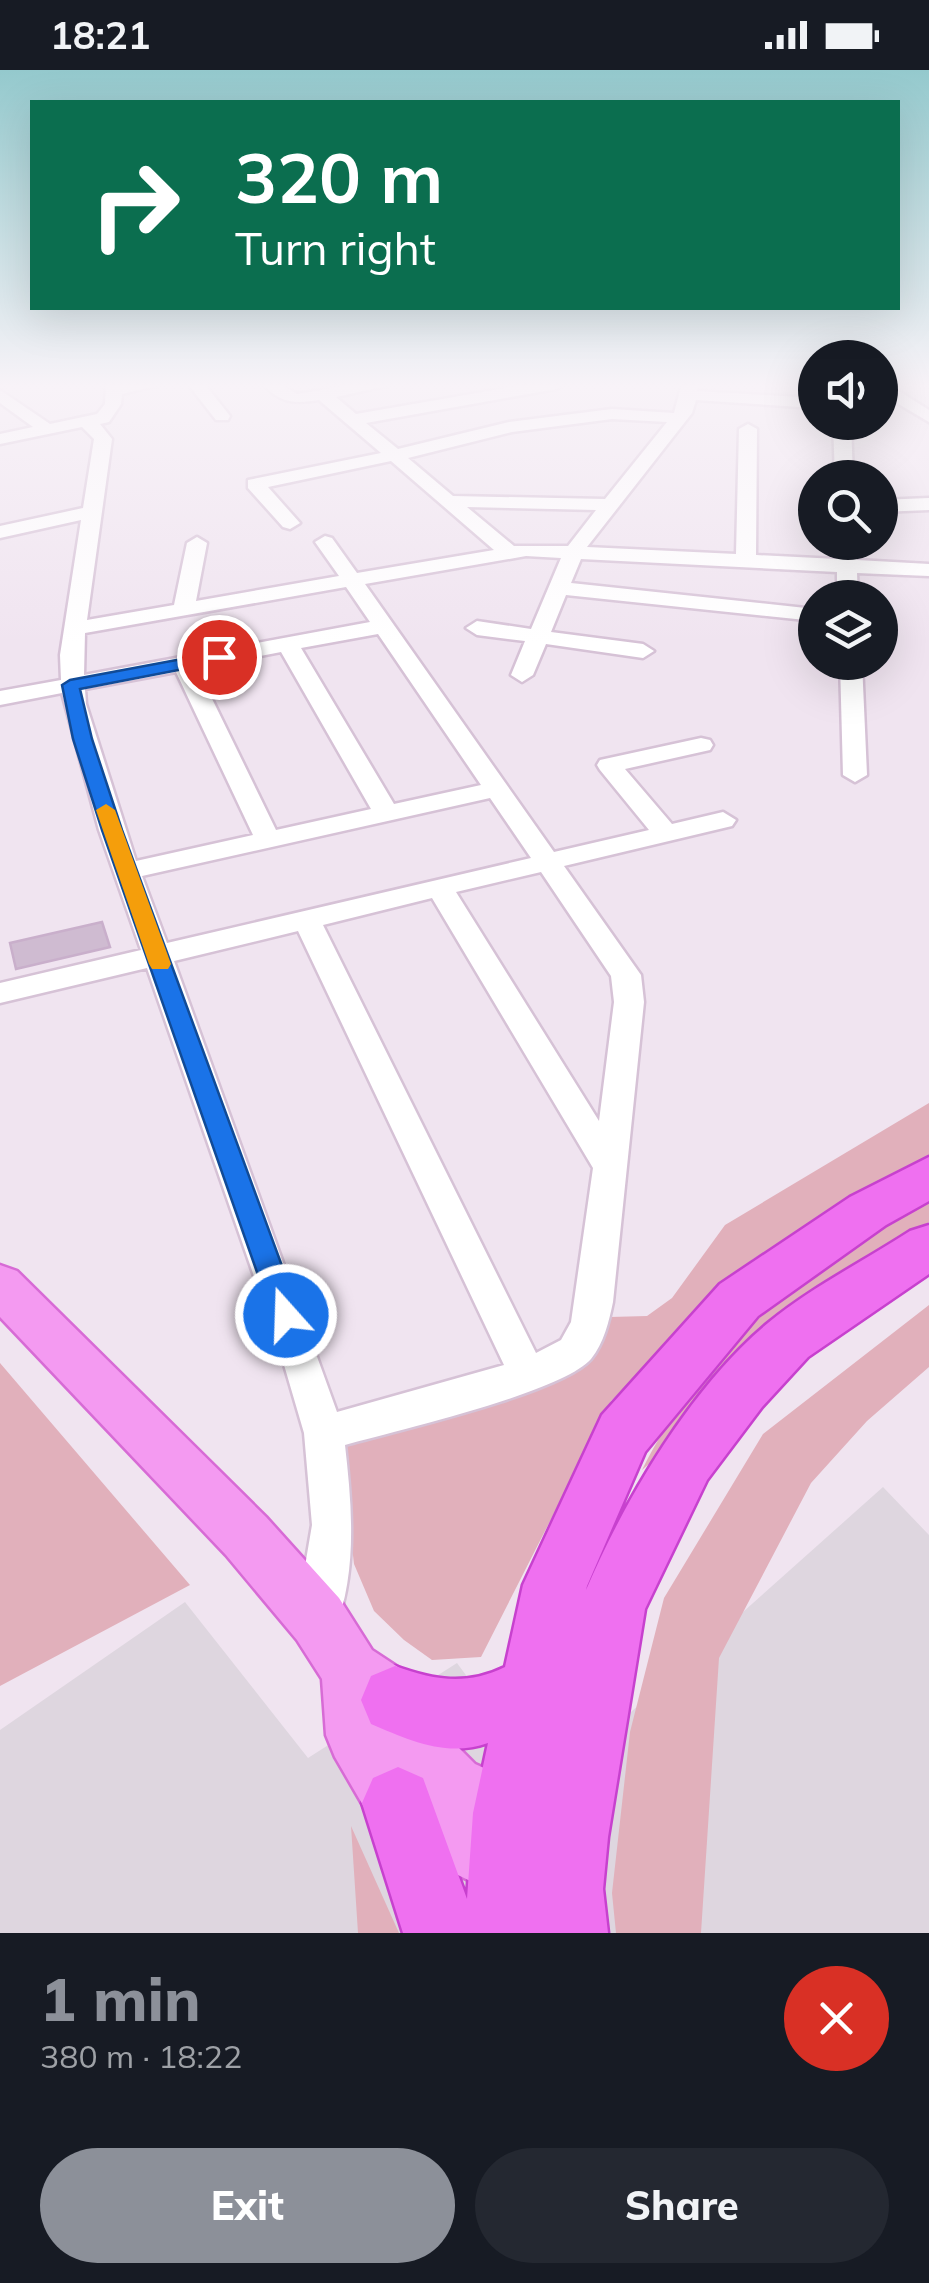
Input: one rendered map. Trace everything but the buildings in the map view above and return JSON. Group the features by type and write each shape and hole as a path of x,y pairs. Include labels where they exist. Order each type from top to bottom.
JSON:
{"highway":[{"path":"537,1879 534,1689 555,1585 623,1434 739,1300 868,1211 929,1177"},
{"path":"537,1879 613,1604 686,1460 742,1389 788,1340 929,1246"},
{"path":"373,1686 434,1716 482,1713 534,1689"},
{"path":"398,1804 441,1933"}],"main road":[{"path":"0,1286 218,1507 318,1619 422,1754 537,1879"},
{"path":"373,1686 357,1736 398,1804 430,1827 537,1879"}],"street":[{"path":"99,470 70,685 82,739 127,872 299,1351 324,1433 332,1526 318,1619"},
{"path":"290,523 255,484 327,470"},
{"path":"410,470 508,552"},
{"path":"522,675 574,551 638,470"},
{"path":"746,560 747,470"},
{"path":"446,500 610,506"},
{"path":"898,505 929,504"},
{"path":"0,532 93,512"},
{"path":"324,1433 527,1374 572,1353 586,1335 595,1302 628,984 626,974 325,542"},
{"path":"184,608 196,543"},
{"path":"76,628 508,552 574,551 929,570"},
{"path":"847,560 847,580"},
{"path":"558,588 798,613"},
{"path":"0,698 384,626"},
{"path":"477,628 643,651"},
{"path":"288,644 387,814"},
{"path":"184,664 268,840"},
{"path":"852,680 855,775"},
{"path":"666,833 609,766 701,745"},
{"path":"127,872 497,789"},
{"path":"1,990 723,820"},
{"path":"439,887 610,1167"},
{"path":"306,918 527,1374"}],"shaded area":[{"path":"929,1103 929,1158 753,1259 611,1401 481,1657 432,1660 374,1611 354,1564 340,1443 588,1357 610,1317 647,1316 672,1298 725,1225"},
{"path":"929,1198 929,1222 908,1234 642,1470 696,1386 764,1313 844,1251"},
{"path":"929,1305 929,1367 867,1421 811,1483 719,1658 701,1933 616,1933 612,1893 630,1732 664,1598 763,1434"},
{"path":"0,1363 190,1585 0,1686"},
{"path":"883,1487 929,1535 929,1933 0,1933 0,1730 185,1602 308,1758 457,1663 548,1786"},
{"path":"351,1826 399,1933 358,1933"}],"slow traffic":[{"path":"106,810 160,964"}],"route":[{"path":"219,657 70,685 82,739 112,830 286,1315"}]}
